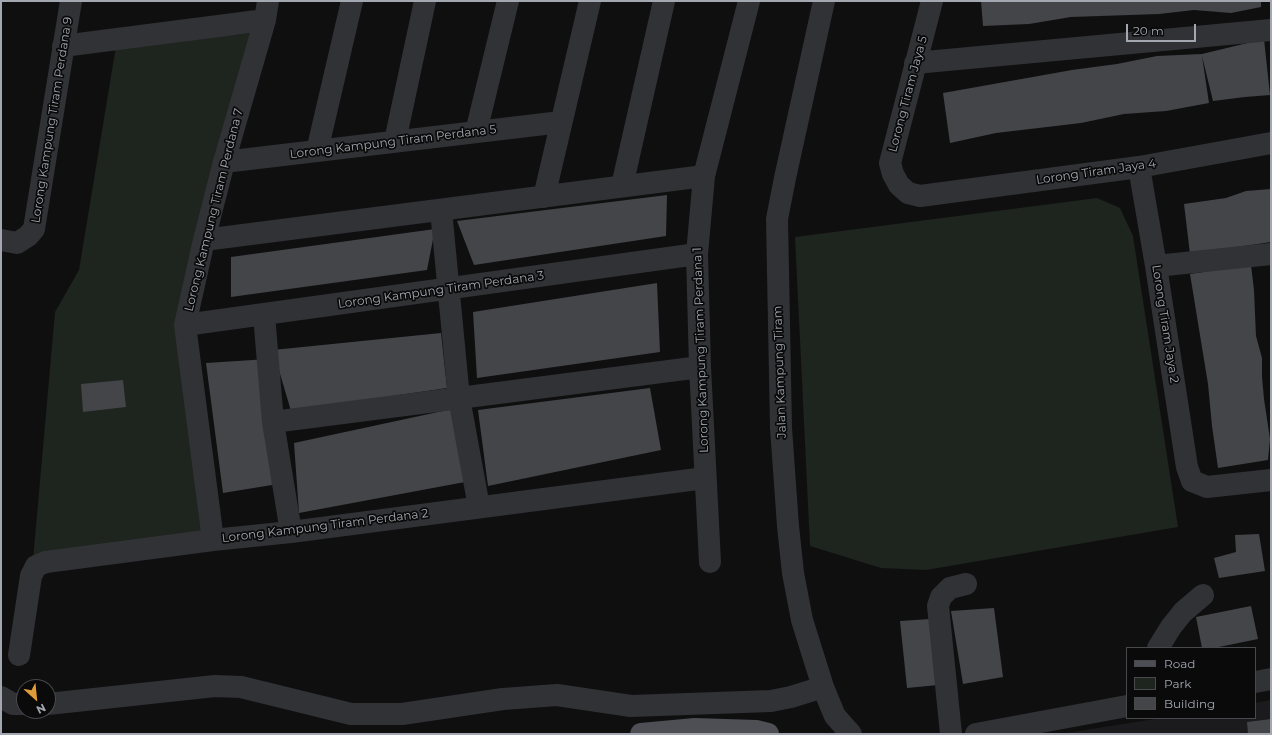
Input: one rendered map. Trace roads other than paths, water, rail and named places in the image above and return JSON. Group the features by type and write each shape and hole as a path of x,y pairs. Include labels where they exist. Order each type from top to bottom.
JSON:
{"main road":[{"path":"641,734 695,729 756,731 768,734"}],"street":[{"name":"Lorong Kampung Tiram Perdana 9","path":"1,240 18,243 28,236 34,229 71,1"},
{"path":"317,150 352,1"},
{"path":"395,141 425,1"},
{"path":"476,132 508,1"},
{"path":"544,197 590,1"},
{"path":"622,186 664,1"},
{"name":"Lorong Kampung Tiram Perdana 1","path":"710,562 700,367 697,254 704,176 749,1"},
{"name":"Jalan Kampung Tiram","path":"824,1 784,178 777,219 782,428 788,526 793,573 802,620 823,687 835,716 851,734"},
{"name":"Lorong Tiram Jaya 5","path":"920,196 908,193 899,185 893,174 890,163 932,1"},
{"path":"63,46 267,10"},
{"name":"Lorong Kampung Tiram Perdana 7","path":"213,540 185,325 204,240 224,162 267,10"},
{"path":"915,63 1271,30"},
{"name":"Lorong Kampung Tiram Perdana 5","path":"224,162 561,122"},
{"name":"Lorong Tiram Jaya 4","path":"920,196 1139,167 1271,143"},
{"name":"Lorong Tiram Jaya 2","path":"1139,167 1187,467 1192,481 1207,487 1271,480"},
{"path":"204,240 704,176"},
{"path":"441,210 447,289 459,398 479,507"},
{"name":"Lorong Kampung Tiram Perdana 3","path":"185,325 697,254"},
{"path":"1156,266 1271,254"},
{"path":"264,315 273,422 291,532"},
{"path":"273,422 700,367"},
{"name":"Lorong Kampung Tiram Perdana 2","path":"19,655 31,576 36,566 46,562 213,540 291,532 705,478"},
{"path":"951,734 938,606 941,597 950,588 966,584"},
{"path":"1159,647 1170,627 1183,612 1203,595"},
{"path":"1256,682 1271,679"},
{"path":"56,703 215,686 241,687 351,714 402,714 503,699 558,695 631,706 771,701 791,697 823,687"},
{"path":"1,697 13,704 16,704"},
{"path":"976,734 1126,706"}]}
